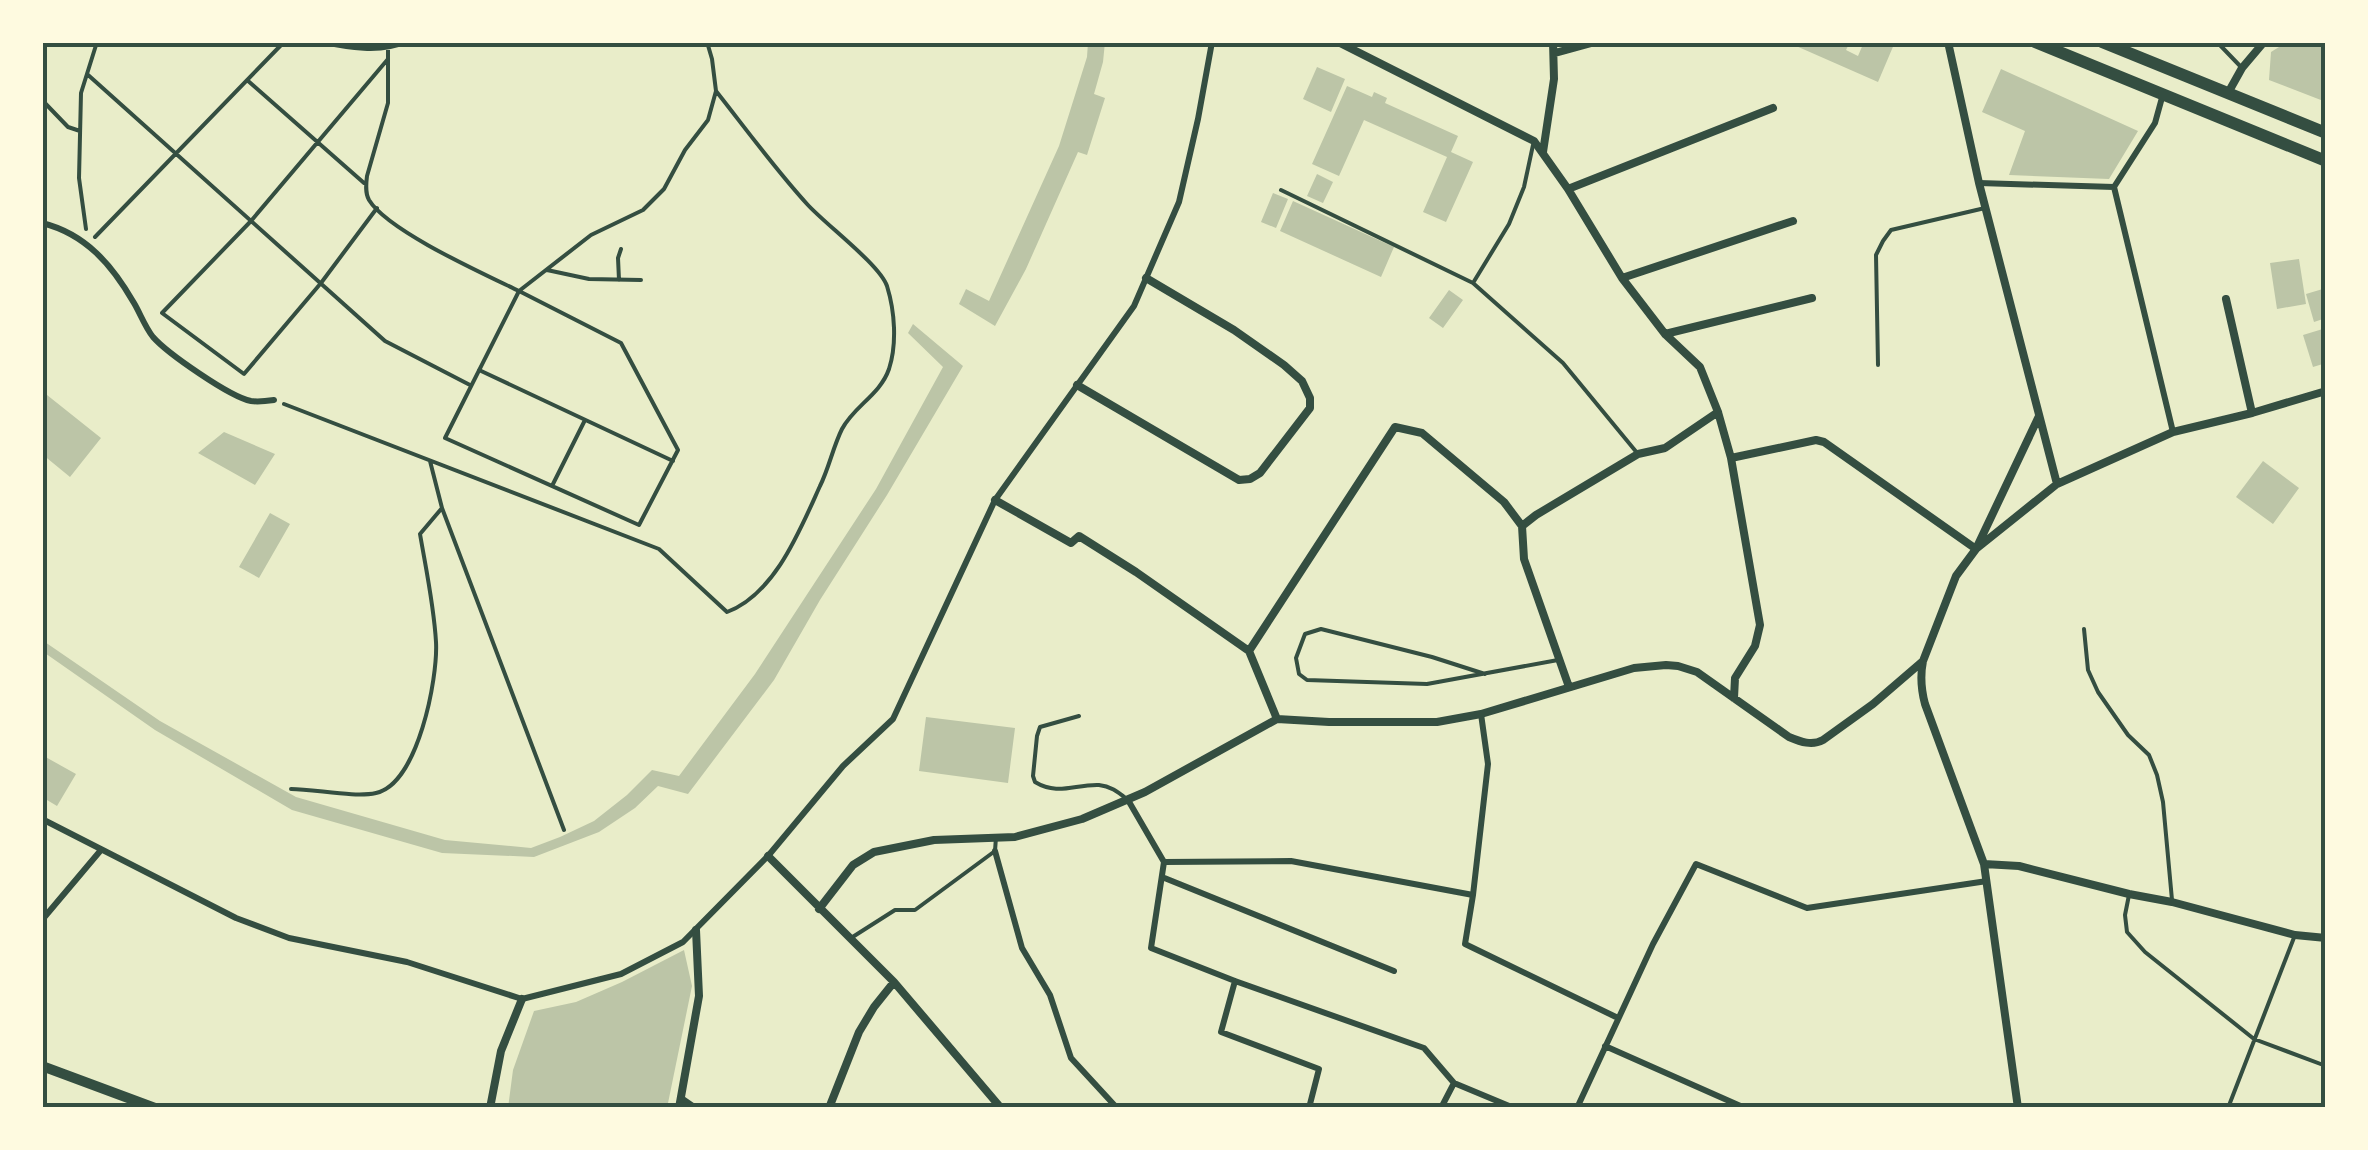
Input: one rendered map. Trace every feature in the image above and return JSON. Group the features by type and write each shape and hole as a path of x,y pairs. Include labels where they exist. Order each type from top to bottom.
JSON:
{"main road":[{"path":"2035,42 2326,161"},
{"path":"2102,42 2326,133"}],"street":[{"path":"42,819 236,918 289,938 406,962 522,999 621,974 683,942 768,856 843,766 892,719 994,500 1134,306 1179,202 1212,42"},
{"path":"1338,42 1534,141 1622,278 1665,334 1700,367 1732,458 1760,625 1758,639 1735,678 1734,698"},
{"path":"1543,152 1554,79 1553,42"},
{"path":"1554,53 1595,42"},
{"path":"1948,42 1978,183 2056,484"},
{"path":"2228,94 2262,43"},
{"path":"2164,93 2155,123 2114,187 2173,432"},
{"path":"1568,189 1773,108"},
{"path":"1978,183 2114,187"},
{"path":"1622,278 1793,221"},
{"path":"42,223 59,227 88,244 121,280 153,336 219,386 250,401 274,400"},
{"path":"1077,386 1240,480 1260,473 1310,408 1302,381 1284,365 1146,278"},
{"path":"1665,334 1812,298"},
{"path":"2226,299 2252,413"},
{"path":"1976,548 2056,484 2173,432 2326,391"},
{"path":"1522,526 1638,454 1665,448 1718,412"},
{"path":"2018,1108 1984,864 1922,694 1923,661 1956,576 1976,548 2039,416"},
{"path":"1249,651 1395,427 1422,433 1504,502 1522,526 1524,559 1569,687"},
{"path":"1732,458 1816,440 1824,442 1976,548"},
{"path":"994,500 1071,544 1079,536 1249,651 1277,719"},
{"path":"819,909 853,865 874,852 934,840 1015,837 1082,820 1145,792 1277,719 1437,722 1481,714 1634,668 1666,664 1696,672 1790,737 1815,743 1872,704 1923,661"},
{"path":"1481,714 1488,764 1465,944 1618,1018"},
{"path":"1128,800 1164,862 1151,948 1424,1048 1454,1082 1514,1108"},
{"path":"42,920 101,850"},
{"path":"995,851 1022,948 1050,996 1071,1058 1117,1108"},
{"path":"768,856 894,982 1001,1108"},
{"path":"1164,862 1291,861 1474,896"},
{"path":"1577,1108 1653,944 1696,864 1806,908 1987,881"},
{"path":"1984,864 2019,866 2295,935 2326,938"},
{"path":"1162,877 1394,971"},
{"path":"694,1108 680,1103 698,996 696,930"},
{"path":"1235,981 1222,1032 1319,1069 1309,1108"},
{"path":"829,1108 859,1032 894,982"},
{"path":"490,1108 501,1051 522,999"},
{"path":"1605,1046 1745,1108"},
{"path":"42,1066 155,1108"},
{"path":"1442,1108 1454,1082"}],"lane":[{"path":"2217,42 2242,68"},
{"path":"1473,283 1510,224 1534,141"},
{"path":"1281,190 1473,283 1563,362 1638,454"},
{"path":"1878,365 1876,256 1883,241 1891,230 1986,208"},
{"path":"1485,674 1321,628 1305,634 1296,658 1298,674 1307,680 1428,684 1485,674 1558,660"},
{"path":"2084,629 2088,670 2098,692 2128,735 2150,755 2157,775 2172,902"},
{"path":"1079,716 1040,727 1035,782 1051,790 1100,785 1112,788 1128,800"},
{"path":"851,938 895,910 916,910 995,851 996,837"},
{"path":"2129,894 2127,932 2146,952 2254,1039 2326,1066"},
{"path":"2228,1108 2295,935"}],"path":[{"path":"88,244 79,178 80,131 82,93 98,42"},
{"path":"273,42 277,49"},
{"path":"88,244 284,42"},
{"path":"320,42 369,48 406,42"},
{"path":"388,47 388,103 366,184 369,200 399,226 436,249 519,291 622,343 678,450 639,525 445,438 519,291 591,235 643,210 664,189 685,150 708,120 716,91 707,42"},
{"path":"377,208 321,283 244,374 162,313 251,221 388,60"},
{"path":"88,74 385,341 471,386"},
{"path":"247,80 366,184"},
{"path":"274,400 659,549 727,612 750,598 778,570 828,471 842,430 855,410 880,388 889,368 895,323 886,282 808,206 716,91"},
{"path":"42,100 68,127 80,131"},
{"path":"619,280 618,258 622,249"},
{"path":"546,270 589,278 641,280"},
{"path":"479,370 674,461"},
{"path":"552,486 585,420"},
{"path":"430,461 442,508 564,830"},
{"path":"291,789 379,793 402,775 419,741 432,691 436,643 420,534 442,508"}],"building":[{"path":"1088,42 1105,42 1094,94 1105,98 1087,155 1078,152 1026,269 995,326 959,304 966,289 989,301 1059,146 1087,57"},
{"path":"1787,42 1850,42 1846,50 1858,56 1864,42 1895,42 1878,82"},
{"path":"2287,42 2326,42 2326,102 2269,80 2271,52"},
{"path":"1317,67 1345,79 1331,112 1303,99"},
{"path":"2001,69 2138,131 2109,179 2009,175 2025,131 1982,112"},
{"path":"1347,86 1372,97 1374,92 1387,98 1385,103 1458,136 1451,152 1473,162 1446,222 1423,212 1447,157 1364,120 1339,176 1312,164"},
{"path":"1317,174 1333,182 1323,203 1307,196"},
{"path":"1273,193 1288,199 1276,228 1261,222"},
{"path":"1293,201 1394,247 1381,277 1280,231"},
{"path":"2299,259 2306,304 2277,309 2270,263"},
{"path":"2326,288 2326,318 2314,322 2306,294"},
{"path":"1449,290 1463,300 1443,328 1429,318"},
{"path":"913,324 963,366 774,680 688,794 658,786 635,808 599,832 534,857 442,853 292,810 155,730 42,651 42,640 160,721 296,797 445,840 531,848 594,821 652,770 679,776 755,674 876,489 943,367 908,333"},
{"path":"2326,328 2326,363 2313,367 2303,335"},
{"path":"42,391 101,438 70,477 42,454"},
{"path":"224,432 275,454 255,485 198,453"},
{"path":"2263,461 2299,488 2273,524 2236,497"},
{"path":"270,513 290,524 259,578 239,567"},
{"path":"926,717 1015,728 1008,783 919,771"},
{"path":"42,755 76,774 57,806 42,797"},
{"path":"684,950 692,986 667,1108 508,1108 513,1070 534,1011 576,1002"}]}
